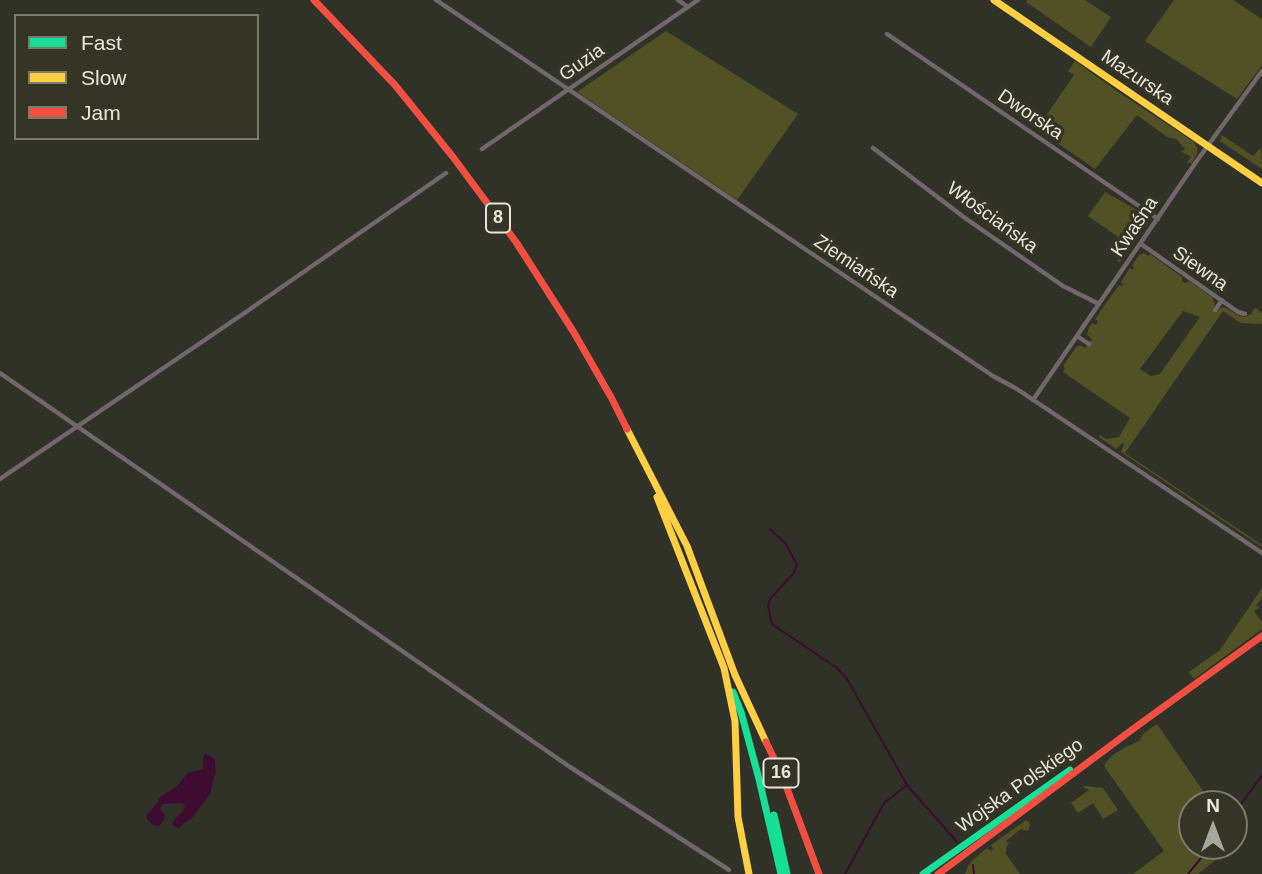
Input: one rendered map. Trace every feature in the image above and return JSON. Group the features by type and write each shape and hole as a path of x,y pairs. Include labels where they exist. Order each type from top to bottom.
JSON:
{"main road":[{"name":"8","path":"314,0 395,85 453,157 516,242 611,397 687,546 708,598 735,675 764,775 787,874"},
{"name":"Mazurska","path":"994,0 1262,183"},
{"name":"8","path":"644,463 741,712 781,874"},
{"name":"Wojska Polskiego","path":"923,874 1023,807 1262,636"},
{"name":"16","path":"724,668 735,721 738,817 749,874"},
{"name":"16","path":"735,675 785,783 819,874"},
{"name":"Wojska Polskiego","path":"937,874 1023,807"}],"street":[{"name":"Ziemiańska","path":"436,0 982,369 1033,400 1262,553"},
{"path":"678,0 688,7"},
{"name":"Guzia","path":"482,149 698,0"},
{"name":"Dworska","path":"887,34 1158,219"},
{"name":"Kwaśna","path":"1033,400 1262,71"},
{"name":"Włościańska","path":"873,148 965,218 1063,286 1099,304"},
{"path":"0,478 446,173"},
{"name":"Siewna","path":"1140,244 1238,312 1245,314"},
{"path":"1215,310 1222,300"},
{"path":"1077,336 1089,344"},
{"path":"0,373 560,759 729,870"}],"shaded area":[{"path":"1085,0 1111,17 1091,47 1026,2"},
{"path":"1174,0 1233,0 1262,19 1262,65 1237,99 1145,41"},
{"path":"666,31 798,114 737,200 577,92"},
{"path":"1075,61 1194,142 1197,154 1192,163 1187,163 1191,157 1182,152 1185,149 1176,139 1167,137 1137,115 1095,169 1037,129 1074,75 1068,71"},
{"path":"1222,135 1253,156 1261,148 1262,169 1220,141"},
{"path":"1105,192 1146,215 1144,217 1147,222 1136,234 1138,236 1120,262 1117,261 1128,244 1088,216"},
{"path":"1150,254 1182,277 1182,281 1189,281 1212,297 1215,304 1213,309 1217,311 1224,307 1245,317 1255,308 1262,313 1262,324 1241,323 1223,311 1125,453 1262,547 1121,452 1123,443 1116,449 1099,437 1119,437 1130,418 1063,372 1063,366 1076,347 1080,345 1085,348 1092,339 1087,335 1088,330 1092,323 1096,325 1098,321 1095,319 1119,285 1122,286 1121,282 1130,268 1133,270 1132,265 1139,255","holes":["1183,311 1200,317 1160,374 1151,376 1140,369"]},
{"path":"1262,588 1262,598 1256,605 1259,608 1254,611 1262,621 1262,629 1194,679 1189,672 1220,650"},
{"path":"1157,724 1202,790 1178,790 1178,860 1216,860 1198,874 1133,874 1164,851 1104,766 1114,754 1139,741 1144,733"},
{"path":"205,754 215,760 216,771 210,794 193,817 178,828 172,825 183,811 185,806 182,803 162,804 160,809 165,815 163,822 159,826 153,825 147,815 160,797 176,787 188,773 203,769"},
{"path":"1083,787 1103,788 1118,810 1103,819 1093,803 1078,813 1071,803 1089,790"},
{"path":"1026,820 1030,824 1029,829 1021,829 1006,841 1009,843 1006,854 1020,874 965,874 973,860 987,848 991,851 991,845"}],"waterway":[{"path":"770,529 786,544 797,565 793,574 770,599 768,606 772,624 837,668 847,679 907,785 957,842"},
{"path":"1248,794 1262,775"},
{"path":"845,874 884,803 907,785"},
{"path":"1188,874 1200,860"},
{"path":"973,865 974,874"}],"traffic: fast":[{"path":"733,692 759,779 781,874"},
{"path":"923,874 1070,770"},
{"path":"774,815 787,874"}],"traffic: slow":[{"path":"994,0 1262,183"},
{"path":"627,429 687,546 735,675 766,742"},
{"path":"657,497 724,668 735,721 738,817 749,874"}],"traffic: jam":[{"path":"314,0 395,85 516,242 573,331 627,429"},
{"path":"938,874 1262,636"},
{"path":"766,742 782,775 819,874"}]}
